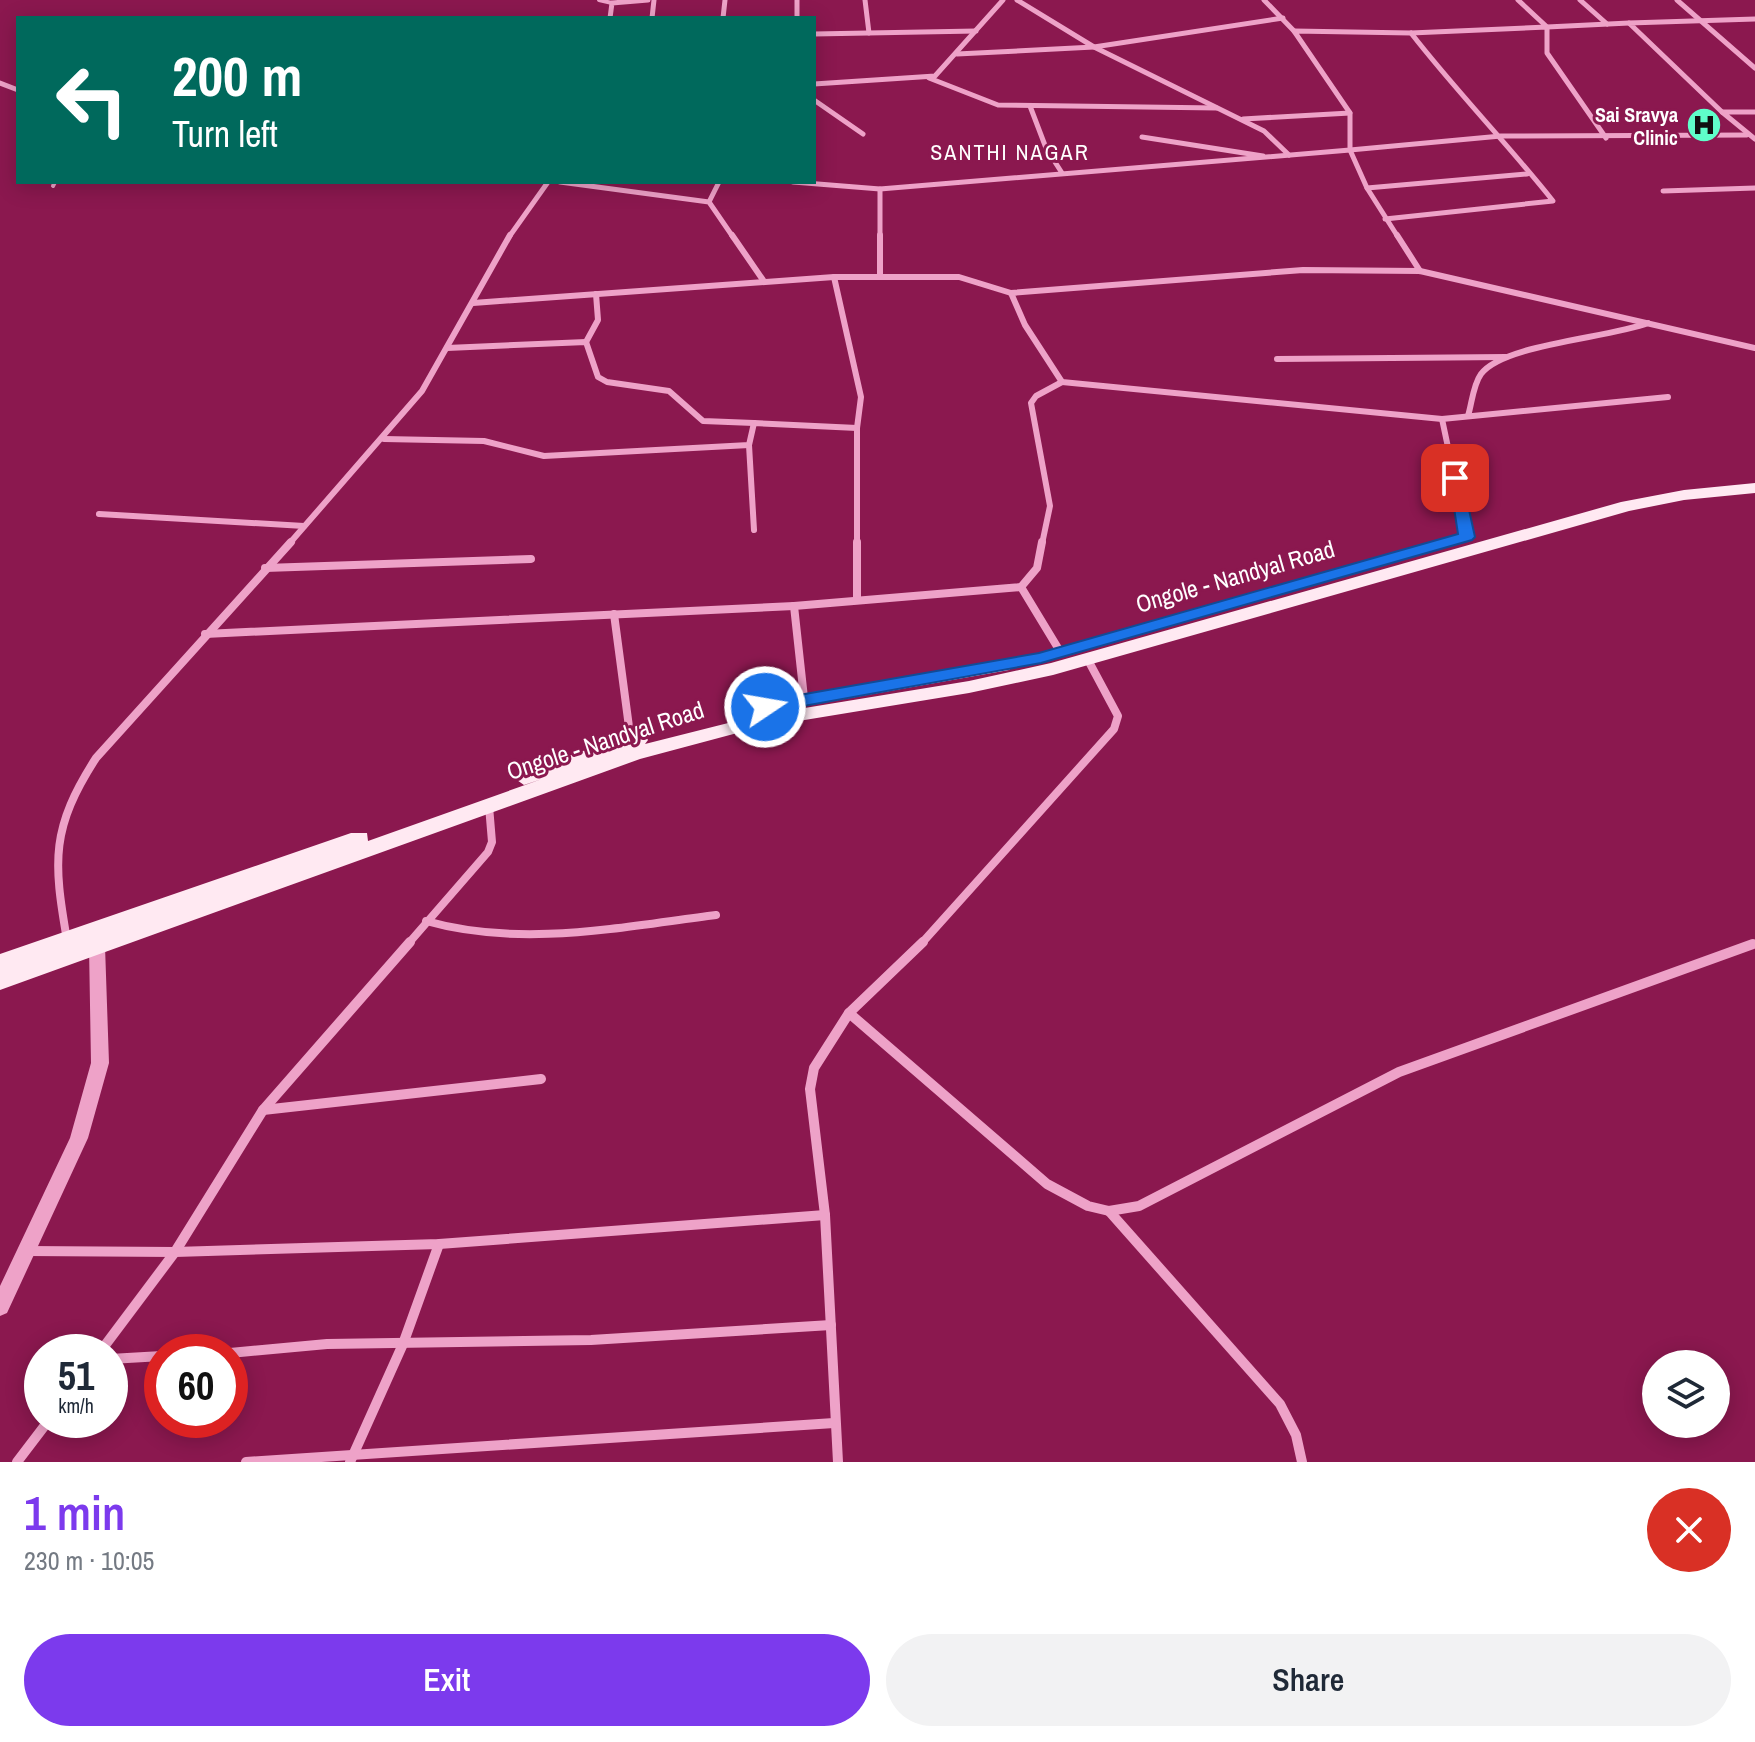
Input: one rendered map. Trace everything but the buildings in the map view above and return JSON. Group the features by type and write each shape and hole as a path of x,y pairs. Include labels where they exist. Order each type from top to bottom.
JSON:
{"main road":[{"name":"Ongole - Nandyal Road","path":"0,963 631,742 804,698 979,671 1061,653 1631,493 1755,475"},
{"name":"Ongole - Nandyal Road","path":"0,981 489,806 701,734 811,711 969,687 1088,660 1627,506 1684,495 1755,488"}],"street":[{"path":"610,16 612,3 651,0"},
{"path":"865,0 869,33"},
{"path":"816,84 929,78 941,73 1003,0"},
{"path":"1017,0 1094,47 1242,119 1270,135 1289,155"},
{"path":"1264,0 1294,31 1350,113 1350,150 1367,188 1420,271"},
{"path":"1518,0 1547,27 1547,53 1606,138"},
{"path":"1580,0 1608,25"},
{"path":"1677,0 1755,68"},
{"path":"957,54 1094,47 1283,18"},
{"path":"1294,31 1411,33 1755,19"},
{"path":"1629,23 1722,112 1755,139"},
{"path":"816,34 976,31"},
{"path":"1385,219 1552,203 1501,136 1463,100 1411,33"},
{"path":"929,78 998,105 1217,108"},
{"path":"816,101 863,134"},
{"path":"1030,106 1046,148 1062,173"},
{"path":"1722,112 1755,112"},
{"path":"1242,119 1350,113"},
{"path":"816,184 880,189 1501,136 1606,138 1747,135"},
{"path":"1142,137 1246,150 1268,157"},
{"path":"1367,188 1527,174"},
{"path":"67,940 54,870 59,834 71,794 96,758 384,439 422,391 500,249 547,184"},
{"path":"575,184 709,202 763,280"},
{"path":"709,202 718,184"},
{"path":"1663,191 1755,188"},
{"path":"880,189 880,277"},
{"path":"473,303 834,277 959,277 1011,293 1114,287 1228,274 1420,271 1755,348"},
{"path":"834,277 861,397 857,428 857,599"},
{"path":"1011,293 1025,325 1062,382"},
{"path":"596,294 598,320 586,342 598,377 607,382 669,391 703,421 857,428"},
{"path":"1277,359 1506,357 1619,335 1648,323"},
{"path":"447,348 586,342"},
{"path":"1468,416 1482,372 1506,357"},
{"path":"205,634 794,606 1021,587 1037,568 1050,506 1031,403 1036,396 1062,382 1442,419 1668,397"},
{"path":"1442,419 1467,537"},
{"path":"754,423 749,445 754,530"},
{"path":"384,439 484,441 544,456 749,445"},
{"path":"99,514 304,526"},
{"path":"265,568 531,559"},
{"path":"1021,587 1061,653"},
{"path":"794,606 804,698"},
{"path":"614,614 631,742"},
{"path":"838,1462 825,1215 810,1089 814,1068 849,1013 925,940 1114,729 1118,716 1088,660"},
{"path":"114,1334 175,1252 263,1110 488,852 492,842 489,806"},
{"path":"426,921 454,932 508,937 716,915"},
{"path":"849,1013 1047,1184 1070,1199 1109,1211 1139,1206 1167,1194 1278,1132 1399,1072 1753,944"},
{"path":"0,1307 79,1138 87,1111 102,1039 97,946"},
{"path":"263,1110 541,1079"},
{"path":"1109,1211 1280,1404 1296,1435 1302,1462"},
{"path":"27,1251 175,1252 439,1244 825,1215"},
{"path":"351,1459 403,1344 439,1244"},
{"path":"248,1351 327,1344 591,1340 831,1325"},
{"path":"246,1462 351,1459 834,1423"},
{"path":"17,1462 35,1438"}],"lane":[{"path":"599,0 612,3"}],"place":[{"name":"Sai Sravya Clinic","path":"1704,125"}],"district":[{"name":"SANTHI NAGAR","path":"1010,152"}],"route":[{"path":"765,707 1041,658 1467,537 1455,478"}]}
